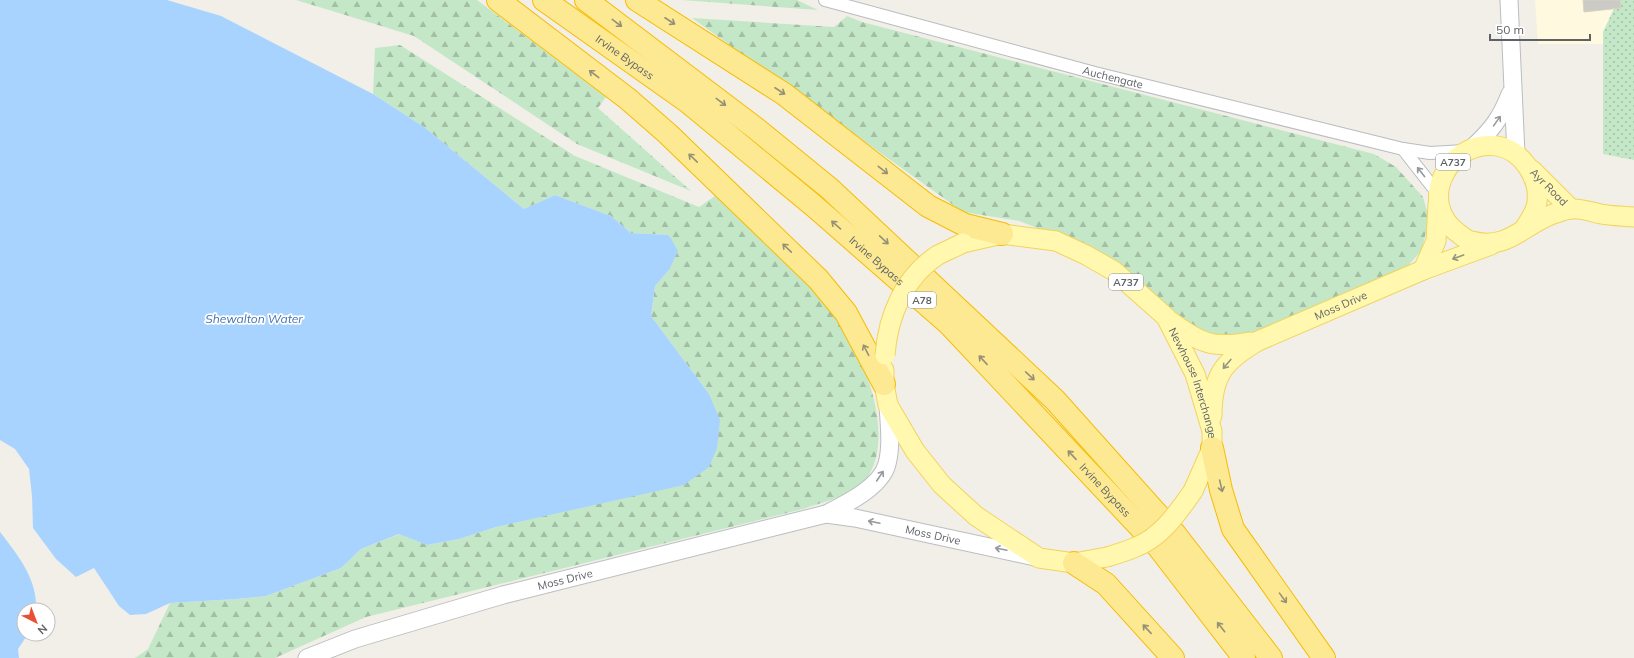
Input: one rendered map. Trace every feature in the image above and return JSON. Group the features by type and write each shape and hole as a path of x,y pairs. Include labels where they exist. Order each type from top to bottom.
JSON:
{"highway":[{"path":"498,0 628,99 668,134 818,279 846,313 886,395"},
{"name":"Irvine Bypass","path":"544,0 694,107 814,206 949,324 1156,544 1244,658"},
{"name":"Irvine Bypass","path":"586,0 754,127 829,188 1055,400 1175,534 1271,658"},
{"path":"637,0 784,94 928,206 965,225 1002,234"},
{"path":"1212,440 1221,490 1233,529 1324,658"},
{"path":"1074,562 1106,584 1173,658"}],"main road":[{"path":"1509,0 1513,87 1522,160"},
{"path":"1468,150 1489,133 1503,113 1513,87"},
{"name":"A737","path":"1423,270 1436,240 1440,182 1446,169 1468,150 1497,146 1522,160 1536,184 1537,201 1535,210 1524,229 1511,239 1492,244 1469,241 1452,228 1443,215 1439,197"},
{"name":"Ayr Road","path":"1522,160 1552,192 1571,209"},
{"name":"Ayr Road","path":"1524,229 1551,215 1571,209 1634,217"},
{"name":"Newhouse Interchange","path":"1002,234 1056,241 1086,255 1114,272 1166,318 1195,374 1212,440 1193,491 1178,512 1161,531 1138,547 1107,557 1074,562 1039,558 976,516 942,485 915,451 886,395 886,341 894,312 901,295 915,274 937,256 963,243 1002,234"},
{"name":"Moss Drive","path":"1212,440 1212,398 1220,372 1234,355 1258,341 1423,270 1492,244"},
{"name":"Moss Drive","path":"1166,318 1193,337 1213,344 1227,346 1258,341"},
{"name":"Moss Drive","path":"307,658 355,639 503,595 826,514 854,500 874,484 887,465 889,439 886,395"},
{"name":"Moss Drive","path":"826,514 855,518 1039,558"}],"street":[{"name":"Auchengate","path":"825,0 1095,73 1403,149 1430,153 1468,150"},
{"path":"1403,149 1439,197"}],"shaded area":[{"path":"1535,0 1618,0 1603,32 1603,44 1538,44"}],"green space":[{"path":"296,0 477,0 606,97 598,108 691,191 577,144 414,36"},
{"path":"681,0 797,0 818,10"},
{"path":"1618,0 1634,0 1634,160 1603,154 1603,32"},
{"path":"847,16 862,22 1374,154 1396,167 1423,197 1429,218 1422,250 1405,269 1253,333 1221,336 1195,330 1096,250 1019,221 963,212 692,18 834,27"},
{"path":"400,45 575,156 699,207 715,196 787,260 812,280 832,306 845,327 868,378 875,404 878,430 877,454 869,475 864,482 848,493 803,509 366,617 275,658 135,658 148,649 170,603 266,596 341,568 361,549 400,534 427,545 459,539 496,527 709,394 651,316 655,286 669,270 670,235 631,233 611,216 555,195 524,209 424,127 373,94 375,48"}],"water":[{"name":"Shewalton Water","path":"0,0 167,0 221,16 373,94 424,127 524,209 555,195 611,216 631,233 669,235 678,251 669,270 655,286 651,316 709,394 720,420 717,448 709,467 684,485 496,527 459,539 427,545 399,534 361,549 341,568 266,596 170,603 146,614 130,615 119,606 94,568 76,577 56,559 33,528 29,469 15,449 0,440"},
{"path":"0,532 26,568 34,588 36,602 16,602 16,642 23,642 18,649 19,658 0,658"}],"building":[{"path":"1583,0 1620,0 1621,8 1584,12"}]}
